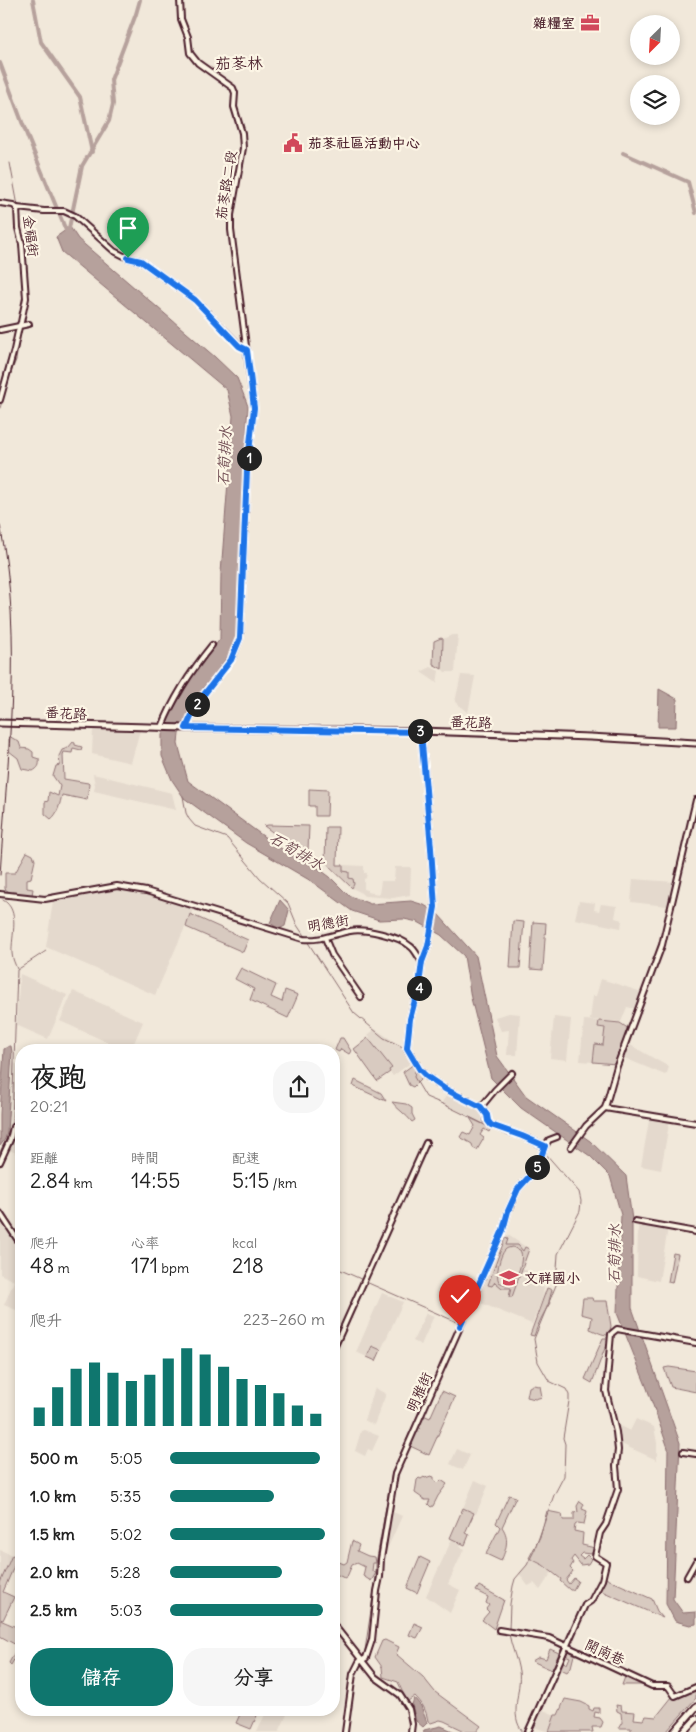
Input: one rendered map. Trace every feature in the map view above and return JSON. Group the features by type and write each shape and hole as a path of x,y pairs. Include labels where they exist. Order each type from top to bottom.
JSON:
{"highway":[{"path":"674,1732 696,1707"},
{"path":"684,1732 696,1719"}],"main road":[{"name":"番花路","path":"0,723 590,736 696,743"}],"street":[{"name":"茄苳路二段","path":"180,0 181,19 188,37 190,53 201,64 232,87 235,93 234,107 242,133 243,148 230,225 254,402 247,470 240,638 231,660 198,702 186,728"},
{"name":"金福街","path":"0,203 13,205 17,208 62,211 75,216 114,251 128,258 141,261 195,300 239,346 247,350"},
{"name":"金福街","path":"0,400 26,298 17,208"},
{"path":"0,330 29,324"},
{"path":"162,727 170,705 182,685 212,644"},
{"path":"421,732 435,907 410,1019 407,1048 420,1070 426,1076 445,1089 481,1107 491,1125 545,1146 549,1140 557,1137"},
{"path":"571,1147 586,1126 605,1108 617,1066 662,945 696,800"},
{"name":"明德街","path":"0,894 33,899 109,886 126,886 304,939 311,940 350,931 369,930 411,946 422,962"},
{"path":"325,938 332,954 361,998"},
{"path":"481,1107 512,1073"},
{"path":"605,1108 696,1123"},
{"path":"0,1162 10,1140 13,1127"},
{"path":"340,1335 426,1143"},
{"name":"明雅街","path":"345,1732 353,1674 359,1662 366,1658 372,1640 381,1560 394,1474 503,1230 508,1211 516,1193 520,1185 537,1168 545,1146"},
{"path":"0,1213 15,1236"},
{"path":"635,1221 696,1232"},
{"path":"528,1732 585,1605 591,1601 602,1580 606,1563 595,1556 595,1552 600,1533 606,1524 618,1489 617,1441 606,1391 611,1334 617,1329 696,1343"},
{"path":"683,1452 696,1454"},
{"path":"687,1577 696,1561"},
{"name":"開南巷","path":"499,1630 549,1638 652,1686 668,1686 675,1696 696,1687"},
{"path":"340,1633 375,1677 400,1695 408,1709 412,1724 411,1732"}],"shaded area":[{"path":"70,227 78,239 237,378 248,406 243,491 239,642 218,672 204,686 179,734 178,744 188,781 278,847 311,863 330,877 348,895 370,904 411,901 424,905 437,913 476,956 497,1056 526,1096 590,1141 626,1176 632,1220 632,1308 680,1443 673,1599 683,1613 696,1612 696,1624 690,1625 675,1621 666,1604 668,1448 647,1388 617,1313 621,1215 610,1176 590,1156 521,1108 491,1078 471,998 464,956 441,935 418,922 404,919 379,920 352,911 311,881 246,843 184,798 172,780 162,756 162,735 171,713 190,680 220,639 221,573 233,416 227,390 62,252 56,237"},
{"path":"452,635 458,635 455,672 445,672 442,669 443,639"},
{"path":"443,639 442,669 433,664 434,641"},
{"path":"431,667 439,671 437,683 421,672"},
{"path":"461,675 475,676 468,713 455,702"},
{"path":"659,689 677,699 676,727 658,727"},
{"path":"93,728 140,730 131,763 92,754"},
{"path":"9,736 19,742 21,748 29,749 33,752 33,757 39,759 39,765 36,769 33,771 22,769 18,758 9,751"},
{"path":"73,742 75,745 82,747 81,750 73,748 72,753 64,752 64,779 88,783 87,800 62,795 57,811 51,819 45,814 45,802 48,801 49,792 58,796 60,786 53,776 56,766 60,765 59,756 62,750 68,748"},
{"path":"93,774 172,793 176,810 94,791"},
{"path":"309,789 328,790 327,816 315,816 315,806 309,806"},
{"path":"264,826 309,826 307,853 293,847"},
{"path":"326,827 338,827 337,865 343,865 343,871 349,872 349,878 353,879 354,884 352,888 325,862"},
{"path":"27,852 33,855 35,860 31,878 27,879 27,888 33,889 32,895 12,894 5,889 5,873 15,873"},
{"path":"343,865 364,866 364,873 367,873 364,879 364,889 367,892 379,894 381,881 394,881 395,867 411,867 410,895 393,898 364,896 352,888 353,880 343,871"},
{"path":"633,879 674,882 667,906 631,902"},
{"path":"119,888 136,890 194,907 155,995 46,947 53,901 56,898"},
{"path":"280,900 289,910 285,926 279,929 270,923"},
{"path":"579,901 595,903 594,910 599,911 601,904 617,906 615,918 622,920 621,928 575,919"},
{"path":"190,914 248,940 243,952 186,927"},
{"path":"513,921 524,922 520,968 510,968"},
{"path":"533,922 546,923 543,970 530,969"},
{"path":"241,968 276,985 271,997 282,1002 285,990 298,995 288,1018 250,1000 254,989 235,979"},
{"path":"20,974 67,995 48,1039 16,1025"},
{"path":"601,979 642,992 636,1009 627,1007 621,1022 590,1020 593,996 596,996"},
{"path":"73,991 143,1022 134,1044 112,1044 60,1021"},
{"path":"509,1013 520,1014 517,1055 507,1055 509,1030 501,1031 495,1017"},
{"path":"554,1017 571,1019 567,1060 550,1058"},
{"path":"584,1020 599,1021 598,1027 605,1028 603,1045 595,1045 593,1062 580,1061"},
{"path":"599,1021 620,1023 629,1029 616,1064 593,1062 595,1044 603,1045 605,1028 598,1027"},
{"path":"375,1029 401,1046 413,1061 393,1076 389,1071 391,1068 368,1038 370,1037 368,1035"},
{"path":"340,1038 343,1038 351,1051 349,1054 341,1049 340,1050 340,1044 338,1044"},
{"path":"368,1038 392,1068 389,1070 390,1072 377,1081 354,1049"},
{"path":"627,1043 669,1067 667,1073 665,1075 622,1057"},
{"path":"11,1046 12,1052 7,1133 0,1146 4,1049"},
{"path":"14,1063 15,1098 12,1097"},
{"path":"414,1064 424,1076 413,1087 409,1085 403,1072"},
{"path":"355,1080 381,1093 386,1101 353,1086"},
{"path":"450,1091 474,1103 487,1115 484,1123 470,1118 442,1102"},
{"path":"392,1102 406,1104 412,1108 415,1120 412,1122"},
{"path":"650,1115 670,1118 661,1170 641,1166"},
{"path":"470,1118 491,1128 489,1132 484,1129 480,1135 484,1138 477,1150 473,1148 472,1144 460,1137 463,1132 470,1135 475,1126"},
{"path":"12,1137 15,1139 15,1152 9,1150"},
{"path":"0,1219 15,1243 15,1310 4,1305 14,1281 0,1274"},
{"path":"638,1223 668,1228 659,1281 637,1276"},
{"name":"文祥國小","path":"508,1235 529,1249 522,1268 533,1274 532,1282 544,1288 542,1300 532,1324 476,1301 505,1236"},
{"path":"505,1238 508,1239 506,1245 518,1245 523,1251 525,1247 529,1249 512,1297 509,1297 511,1288 502,1288 495,1282 492,1286 488,1285","holes":["513,1247 521,1252 521,1263 517,1275 509,1283 499,1282 498,1270 505,1250"]},
{"path":"673,1253 678,1254 672,1283 668,1282"},
{"path":"547,1288 552,1290 550,1303 534,1336 530,1335"},
{"path":"382,1293 403,1302 381,1350 372,1346 367,1357 356,1352"},
{"path":"583,1298 592,1298 593,1301 607,1301 611,1326 609,1335 590,1329 592,1317 581,1314"},
{"path":"426,1313 434,1316 421,1345 413,1341"},
{"path":"603,1338 608,1338 608,1349 605,1348 592,1383 585,1379"},
{"path":"372,1346 381,1350 376,1361 367,1357"},
{"path":"664,1368 696,1371 696,1392 671,1387"},
{"path":"533,1385 540,1386 542,1397 535,1399 527,1397 529,1387"},
{"path":"375,1388 386,1394 374,1425 364,1420"},
{"path":"442,1391 455,1397 429,1455 408,1445 421,1414 430,1418"},
{"path":"636,1419 654,1427 657,1443 657,1460 619,1443 616,1424 630,1431"},
{"path":"364,1430 379,1436 372,1451 368,1449 365,1456 355,1451 361,1431"},
{"path":"457,1449 470,1455 463,1470 450,1464"},
{"path":"431,1476 438,1483 441,1480 447,1484 431,1507 428,1504 430,1500 425,1500 415,1493 417,1480"},
{"path":"475,1480 488,1486 476,1514 463,1508"},
{"path":"509,1495 516,1497 502,1527 507,1540 501,1561 486,1554 500,1527 496,1523"},
{"path":"580,1501 584,1504 582,1509 587,1511 584,1524 578,1523 575,1525 574,1531 583,1533 582,1545 595,1548 591,1554 582,1553 579,1556 583,1559 587,1555 591,1559 588,1564 581,1565 574,1556 571,1560 573,1563 570,1568 573,1571 566,1580 569,1584 574,1578 578,1581 573,1590 570,1590 560,1581 561,1579 543,1565 529,1558 540,1537 547,1511 562,1514 563,1520 574,1520 574,1513 578,1512 577,1506"},
{"path":"463,1508 474,1513 465,1533 469,1535 465,1545 450,1538"},
{"path":"391,1511 402,1516 381,1563 387,1524"},
{"path":"452,1539 462,1543 460,1547 464,1549 448,1584 460,1590 450,1613 426,1596"},
{"path":"352,1541 359,1545 357,1551 375,1557 376,1563 373,1563 372,1571 376,1573 371,1581 363,1576 365,1567 357,1563 352,1565 346,1579 340,1576 340,1562 344,1564 347,1562"},
{"path":"0,1550 12,1555 0,1583"},
{"path":"12,1555 15,1556 15,1564 3,1592 14,1597 3,1620 0,1619 0,1583"},
{"path":"420,1557 430,1562 417,1593 407,1588"},
{"path":"531,1560 543,1565 552,1572 540,1590 534,1583 528,1586 519,1573"},
{"path":"603,1577 652,1599 657,1611 663,1618 597,1589"},
{"path":"479,1586 504,1600 494,1629 482,1620 489,1612 486,1609 489,1605 486,1603 488,1597 476,1591"},
{"path":"0,1620 15,1626 15,1644 0,1636"},
{"path":"414,1623 423,1627 417,1638 409,1635"},
{"path":"385,1640 399,1647 396,1654 423,1677 435,1692 481,1726 476,1732 467,1732 440,1720 431,1723 428,1721 425,1710 415,1696 408,1701 406,1700 398,1682 383,1677 382,1667 375,1657 382,1641"},
{"path":"567,1648 575,1651 571,1667 567,1672 557,1667 560,1660 567,1664 570,1657 565,1655 563,1659"},
{"path":"550,1649 559,1653 552,1670 532,1661 539,1657 546,1659"},
{"path":"15,1652 15,1658 11,1665 9,1663"},
{"path":"626,1674 646,1683 644,1685 622,1685"},
{"path":"696,1687 696,1698 666,1732 631,1732 631,1728 619,1728 622,1723 621,1713 617,1711 616,1705 621,1706 622,1711 635,1712 634,1719 643,1720 646,1716 656,1717 672,1697"},
{"path":"414,1698 421,1706 427,1723 423,1727 416,1721 412,1705"},
{"path":"565,1699 581,1702 589,1706 589,1709 593,1711 594,1708 599,1708 599,1713 595,1712 594,1717 600,1718 603,1722 601,1727 592,1727 593,1732 549,1732 555,1715 558,1715"},
{"path":"539,1708 555,1715 549,1732 531,1726"},
{"path":"239,1716 257,1716 251,1729 236,1723"},
{"path":"264,1716 286,1716 279,1732 257,1732"},
{"path":"441,1726 455,1732 423,1732 424,1730"}],"waterway":[{"path":"33,0 41,42 80,97 92,152"},
{"path":"68,233 82,166 109,121 113,104 111,80 140,0"},
{"name":"石筍排水","path":"0,63 67,233"},
{"path":"623,153 688,182 696,213"},
{"path":"10,163 18,206"},
{"path":"0,206 16,210"},
{"path":"25,257 26,271"},
{"path":"23,320 25,309"},
{"path":"5,387 16,360 21,326"},
{"path":"0,408 2,401"},
{"path":"420,739 432,904"},
{"path":"183,796 186,813 195,826 227,838 260,878 288,903 297,925 305,937"},
{"path":"3,900 9,904 12,910 14,924 12,953 17,969"},
{"path":"307,941 354,1013 384,1038 405,1048"},
{"path":"0,1152 12,1123 17,970 46,951"},
{"path":"416,1066 414,1077 426,1097 506,1135 531,1143 542,1150"},
{"path":"509,1630 510,1604 515,1579 527,1565 535,1549 554,1495 564,1476 565,1444 563,1438 569,1395 566,1389 549,1381 538,1362 534,1339 556,1285 558,1254 580,1211 581,1201 579,1192 545,1153"},
{"path":"340,1270 363,1280"},
{"path":"364,1657 376,1577 376,1564 392,1472 459,1323 366,1282"},
{"path":"509,1634 519,1671 516,1718 523,1732"},
{"path":"350,1710 356,1672"},
{"path":"347,1732 348,1727"}],"railway":[{"path":"0,525 7,568 12,656 12,700 0,875"}],"place":[{"name":"雜糧室","path":"590,23"},
{"name":"茄苳社區活動中心","path":"293,143"},
{"name":"文祥國小","path":"509,1278"}],"district":[{"name":"茄苳林","path":"239,63"}],"route":[{"path":"128,258 141,261 195,300 239,346 247,350 254,402 247,470 242,627 240,638 231,660 198,702 186,728 421,732 435,907 428,946 422,962 419,985 410,1019 407,1048 416,1061 417,1066 426,1076 445,1089 481,1107 491,1125 545,1146 537,1168 518,1189 505,1219 503,1230 460,1326"}]}
